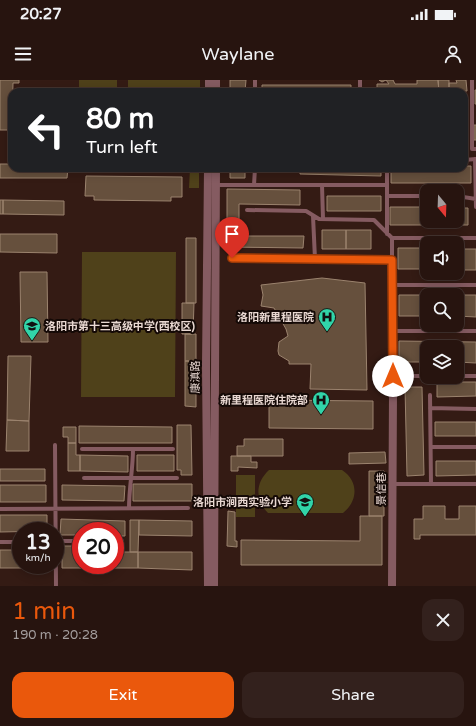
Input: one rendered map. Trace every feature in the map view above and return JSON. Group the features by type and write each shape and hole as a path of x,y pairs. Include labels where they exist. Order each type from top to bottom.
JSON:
{"street":[{"name":"康滇路","path":"209,172 212,185 214,586"},
{"name":"康滇路","path":"208,586 206,366 212,185 215,172"},
{"name":"景信巷","path":"392,586 393,392"}],"lane":[{"path":"472,80 474,113 472,149 476,149"},
{"path":"476,159 476,207"},
{"path":"254,172 254,185"},
{"path":"387,172 388,234"},
{"path":"212,185 387,185"},
{"path":"322,185 323,219"},
{"path":"388,196 420,196"},
{"path":"464,197 476,199"},
{"path":"247,210 306,211 313,216 323,219 374,220 392,238 476,238"},
{"path":"313,216 315,259"},
{"path":"392,238 394,331 393,376 420,376"},
{"path":"232,258 392,260"},
{"path":"392,284 476,285"},
{"path":"394,331 476,331"},
{"path":"464,376 476,376"},
{"path":"430,395 431,484"},
{"path":"430,408 476,409"},
{"path":"55,445 55,522"},
{"path":"430,447 476,447"},
{"path":"82,449 173,449"},
{"path":"129,508 129,484 131,478 133,449"},
{"path":"84,478 177,478"},
{"path":"392,484 476,484"},
{"path":"0,508 188,508"},
{"path":"0,542 12,542"},
{"path":"56,574 56,586"}],"shaded area":[{"path":"79,80 117,80 117,88 79,88"},
{"path":"128,80 200,80 200,88 128,88"},
{"path":"190,172 199,172 199,188 189,188"},
{"path":"82,252 176,252 175,397 81,397"},
{"path":"269,470 342,470 348,475 354,485 354,497 352,503 343,513 268,513 261,503 258,492 261,480"},
{"path":"236,475 255,475 255,517 236,517"}],"building":[{"path":"0,80 19,80 19,83 13,83 13,88 8,88 8,130 0,130"},
{"path":"230,80 246,80 245,88 230,88"},
{"path":"386,80 393,80 395,84 417,84 417,80 438,80 439,88 377,88 377,84 389,84"},
{"path":"438,80 449,80 449,88 439,88"},
{"path":"456,80 466,80 467,88 449,88 449,83 457,83"},
{"path":"262,85 351,85 351,88 262,88"},
{"path":"476,90 476,104 475,104"},
{"path":"474,125 476,125 476,140 474,140"},
{"path":"0,164 8,164 8,172 68,172 67,178 0,178"},
{"path":"468,166 471,166 471,183 391,183 391,172 468,172"},
{"path":"230,172 245,172 245,178 230,178"},
{"path":"300,172 381,172 381,176 300,174"},
{"path":"86,176 182,177 182,197 171,197 171,201 94,200 94,196 85,196"},
{"path":"227,189 300,190 300,205 239,204 239,221 227,221"},
{"path":"327,196 381,196 381,211 327,211"},
{"path":"0,200 3,200 3,214 0,214"},
{"path":"3,200 64,201 64,215 3,214"},
{"path":"390,207 420,207 420,225 390,225"},
{"path":"464,208 468,208 468,225 464,225"},
{"path":"322,230 346,230 346,249 322,249"},
{"path":"346,230 371,230 371,249 346,249"},
{"path":"0,234 57,234 57,253 0,252"},
{"path":"227,236 304,236 303,248 227,247"},
{"path":"186,238 196,238 196,303 186,303"},
{"path":"398,248 420,248 420,269 398,269"},
{"path":"464,249 476,249 476,270 464,270"},
{"path":"20,272 47,272 48,342 21,342"},
{"name":"洛阳新里程医院","path":"322,278 365,283 367,390 310,389 311,364 289,364 289,361 279,355 279,342 288,336 286,329 274,308 261,306 263,295 261,285"},
{"path":"399,295 420,295 420,316 399,316"},
{"path":"464,295 476,295 476,317 464,316"},
{"path":"182,303 194,303 193,334 182,334"},
{"path":"185,334 196,334 196,361 185,361"},
{"path":"399,341 420,341 420,362 399,362"},
{"path":"464,342 476,342 476,363 464,362"},
{"path":"8,356 31,356 29,421 7,420"},
{"path":"185,361 196,361 196,407 185,406"},
{"path":"464,382 476,382 476,396 437,397 437,384 464,384"},
{"path":"405,387 422,387 424,475 407,476"},
{"name":"新里程医院住院部","path":"269,400 373,401 373,429 269,428"},
{"path":"7,420 29,421 29,451 6,451"},
{"path":"435,422 476,422 476,436 435,436"},
{"path":"177,425 191,425 192,475 181,475 181,470 177,470"},
{"path":"79,426 172,427 172,443 79,443"},
{"path":"63,427 76,427 76,443 68,443 68,437 63,437"},
{"path":"244,439 283,439 283,456 237,456 237,446 244,446"},
{"path":"68,443 76,443 76,455 80,455 80,471 68,471"},
{"path":"385,452 386,463 349,464 349,453"},
{"path":"80,455 128,456 128,472 80,471"},
{"path":"137,455 174,455 174,471 137,471"},
{"path":"231,456 251,456 251,462 257,462 257,468 238,467 238,471 231,471"},
{"path":"436,461 476,461 476,475 436,476"},
{"path":"0,469 45,469 45,481 0,481"},
{"path":"369,471 384,471 384,516 369,516"},
{"path":"133,484 192,484 192,501 133,501"},
{"path":"0,485 46,485 46,502 0,502"},
{"path":"62,485 125,486 124,501 62,500"},
{"path":"423,506 445,506 445,519 459,519 459,506 476,506 476,535 420,535 420,539 414,539 414,519 423,519"},
{"path":"228,511 235,512 235,541 237,541 237,547 227,546"},
{"path":"0,515 47,515 47,522 12,522 12,532 0,532"},
{"path":"360,516 382,516 382,565 241,565 241,540 360,541"},
{"path":"61,519 125,521 125,536 124,522 72,522 72,535 64,535 64,522 61,522"},
{"path":"130,520 139,520 138,552 130,552"},
{"path":"139,520 192,521 192,536 139,535"},
{"path":"64,546 72,546 72,568 64,568"},
{"path":"0,550 12,550 12,568 0,568"},
{"path":"124,552 138,552 138,568 124,568"},
{"path":"138,552 192,552 192,570 138,568"}],"place":[{"name":"洛阳新里程医院","path":"327,332"},
{"name":"洛阳市第十三高级中学(西校区)","path":"32,341"},
{"name":"新里程医院住院部","path":"321,415"},
{"name":"洛阳市涧西实验小学","path":"305,517"}],"route":[{"path":"232,258 392,260 394,331 393,376"}]}
